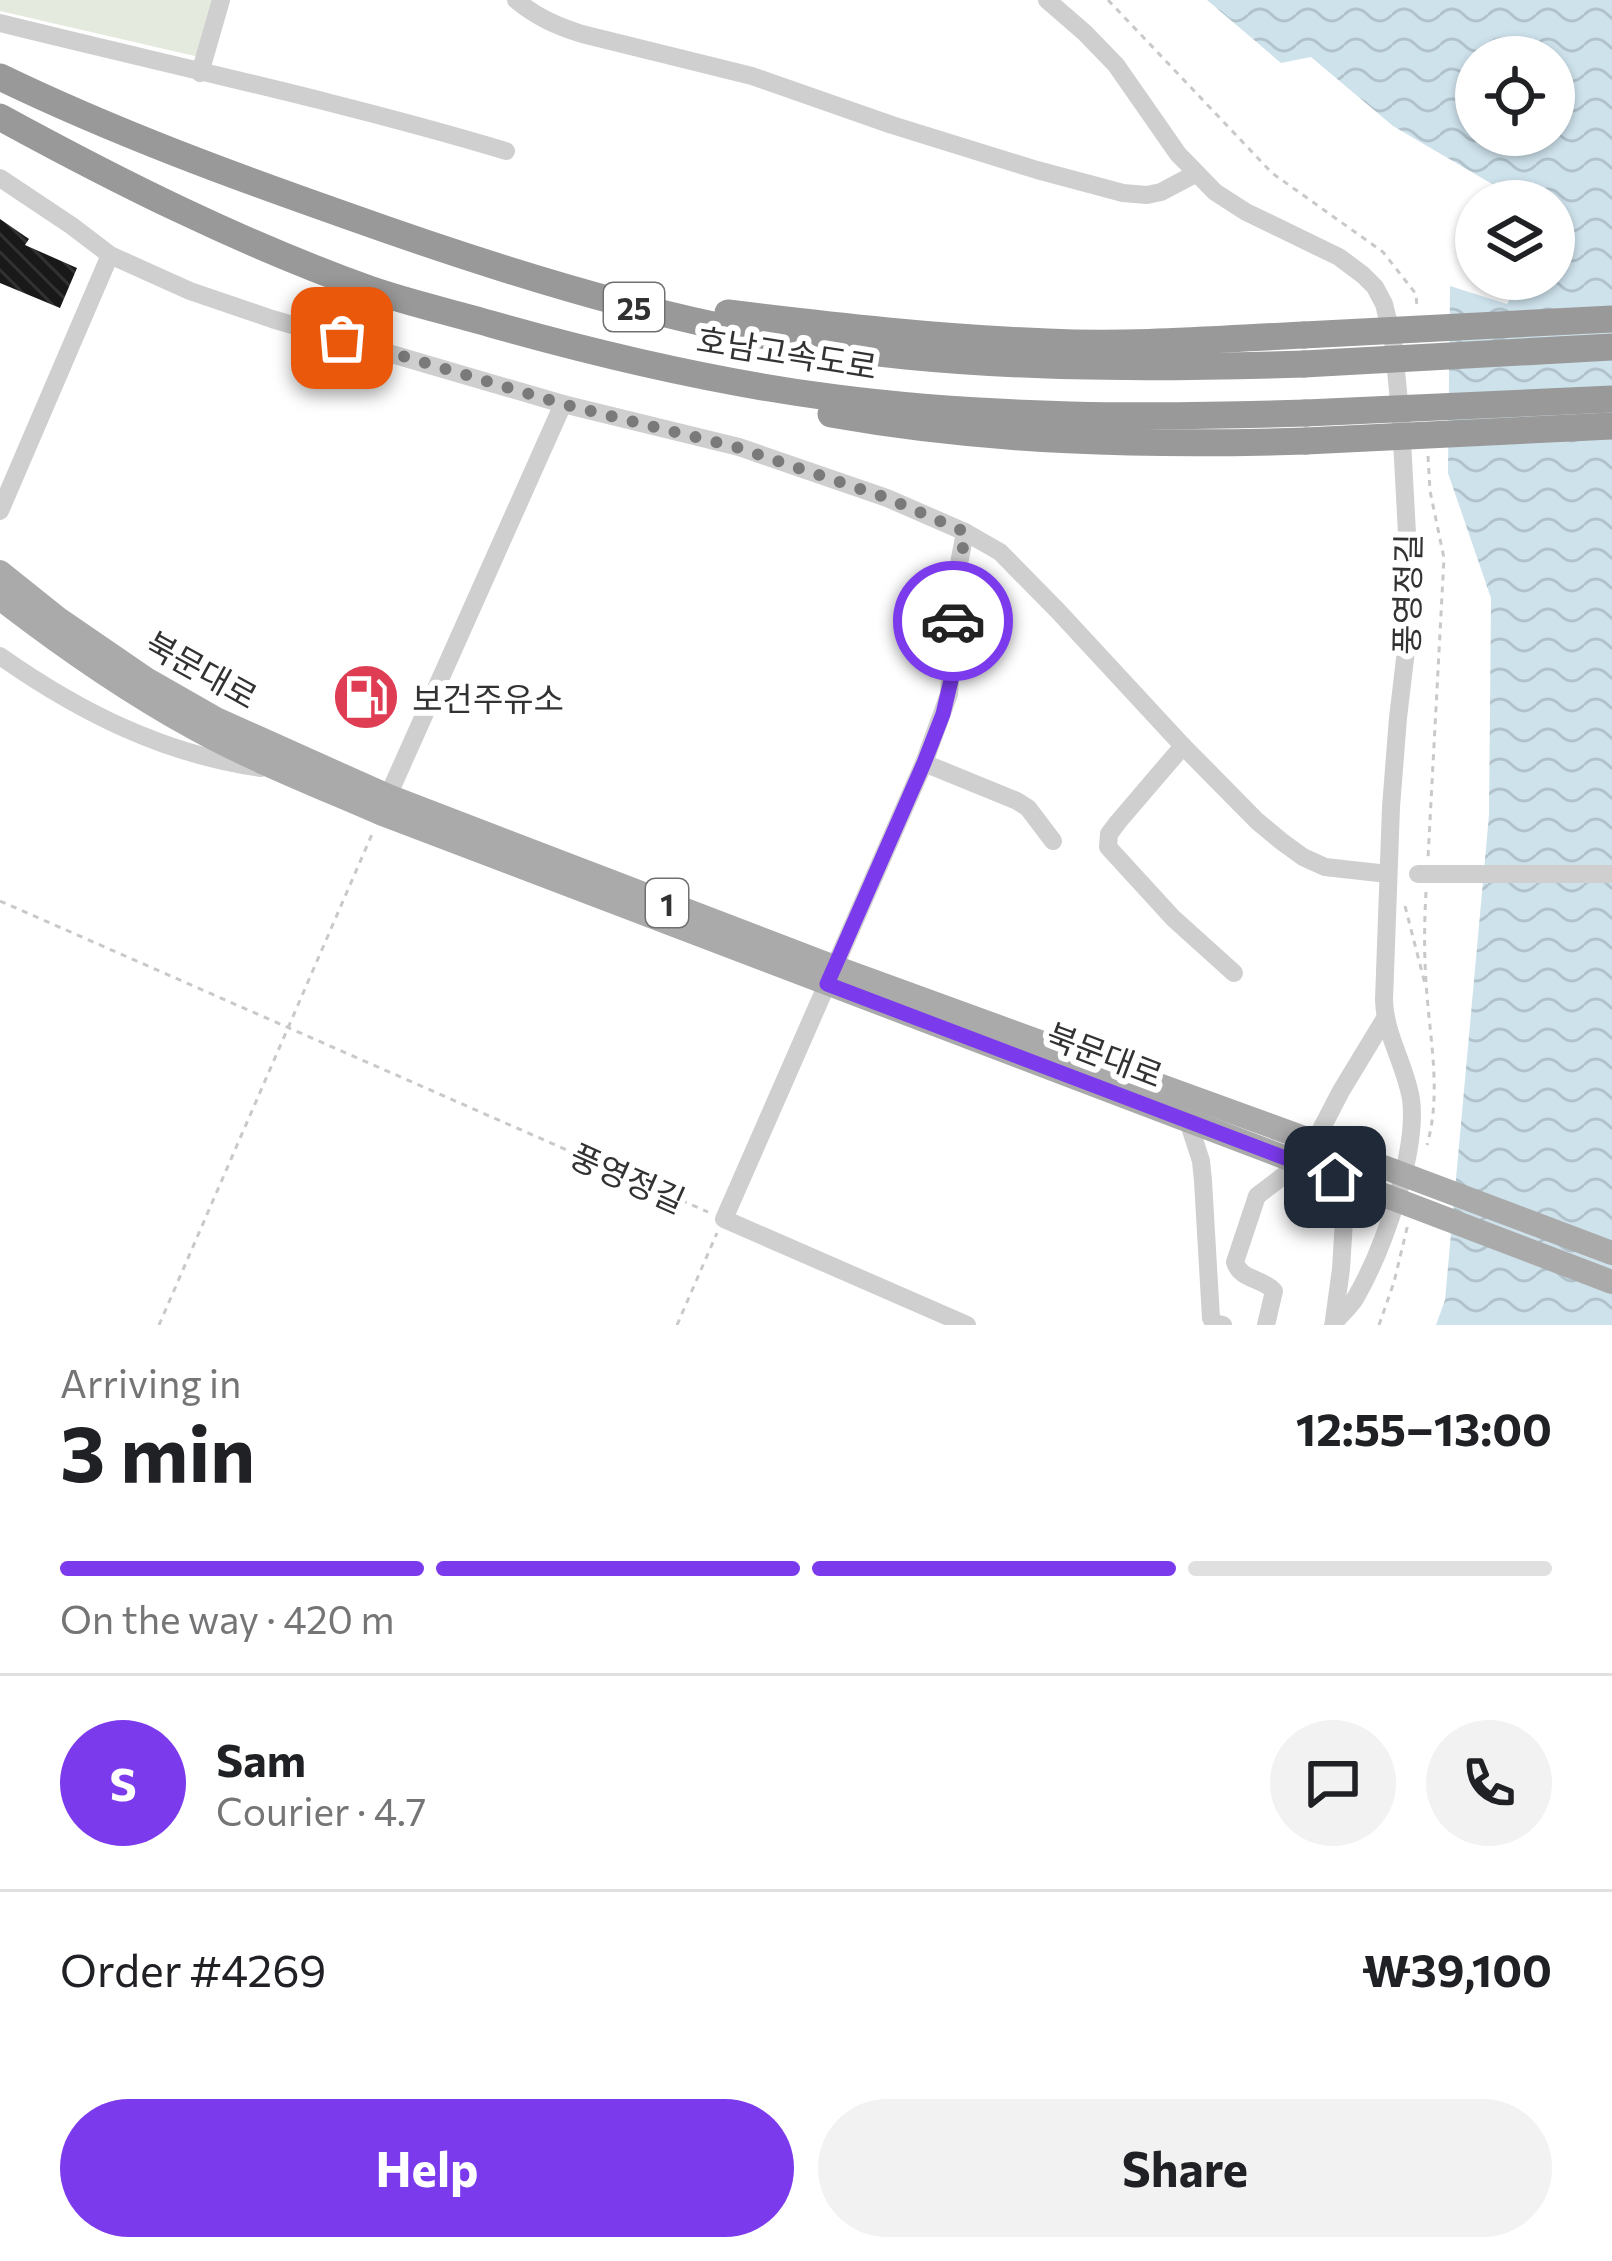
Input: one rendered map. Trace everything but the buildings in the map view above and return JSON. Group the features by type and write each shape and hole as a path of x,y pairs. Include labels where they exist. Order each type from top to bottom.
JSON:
{"highway":[{"path":"0,62 122,116 368,208 496,251 677,304 730,314 1052,342 1179,341 1612,319"},
{"name":"호남고속도로","path":"0,77 151,144 367,223 540,281 763,336 904,356 1136,369 1612,347"},
{"name":"호남고속도로","path":"0,117 105,175 216,227 370,290 674,371 836,398 932,408 1219,416 1306,427 1612,399"},
{"path":"1306,427 1612,426"}],"main road":[{"name":"북문대로","path":"0,572 146,680 384,805"},
{"name":"북문대로","path":"0,598 126,689 283,772 384,805 1365,1174"},
{"name":"북문대로","path":"831,975 1188,1121 1307,1153 1335,1177 1365,1174"},
{"name":"1","path":"1365,1174 1612,1253"},
{"name":"1","path":"1365,1174 1612,1282"}],"street":[{"path":"200,74 221,0"},
{"path":"516,0 556,25 582,34 752,76 933,138 1123,193 1161,192 1195,174"},
{"name":"풍영정길","path":"1046,0 1116,65 1178,154 1215,192 1340,257 1375,286 1393,340 1411,608 1398,718 1412,872 1384,1020 1407,1077 1412,1105 1410,1148 1367,1275 1353,1304 1333,1323"},
{"path":"0,22 406,121 506,151"},
{"path":"0,178 110,255 230,305 563,404 739,448 887,498 965,532 1015,567 1183,746 1257,820 1303,857 1325,866 1412,872 1612,874"},
{"path":"0,512 110,255"},
{"path":"384,805 563,404"},
{"path":"724,1219 950,694 965,532"},
{"path":"0,656 95,716 172,749 283,772"},
{"path":"1183,746 1109,834 1108,847 1173,918 1234,973"},
{"path":"924,763 1017,801 1053,841"},
{"path":"1266,1325 1274,1291 1243,1274 1235,1262 1257,1196 1307,1153 1384,1020"},
{"path":"1188,1121 1201,1161 1211,1318 1223,1325"},
{"path":"1333,1323 1344,1220 1335,1177"},
{"name":"풍영정길","path":"724,1219 967,1325"}],"path":[{"path":"1108,0 1272,173 1383,252 1415,294 1417,316"},
{"path":"1425,1151 1435,1086 1412,872 1444,558 1430,491 1427,447"},
{"path":"159,1325 384,805"},
{"path":"1412,872 1426,988"},
{"name":"풍영정길","path":"0,902 724,1219"},
{"path":"1379,1325 1411,1211"},
{"path":"677,1325 724,1219"}],"shaded area":[{"path":"0,0 215,0 199,57 0,11"}],"water":[{"path":"1207,0 1612,0 1612,1325 1436,1325 1445,1300 1489,815 1491,598 1448,473 1450,286 1455,288 1455,300 1507,304 1509,300 1575,300 1575,180 1485,180 1393,126 1311,57 1281,63"}],"way so far":[{"path":"342,338 563,404 739,448 934,517 965,532 953,621"}],"place":[{"name":"보건주유소","path":"366,697"}],"route":[{"path":"953,621 950,694 827,984 1335,1177"}]}
